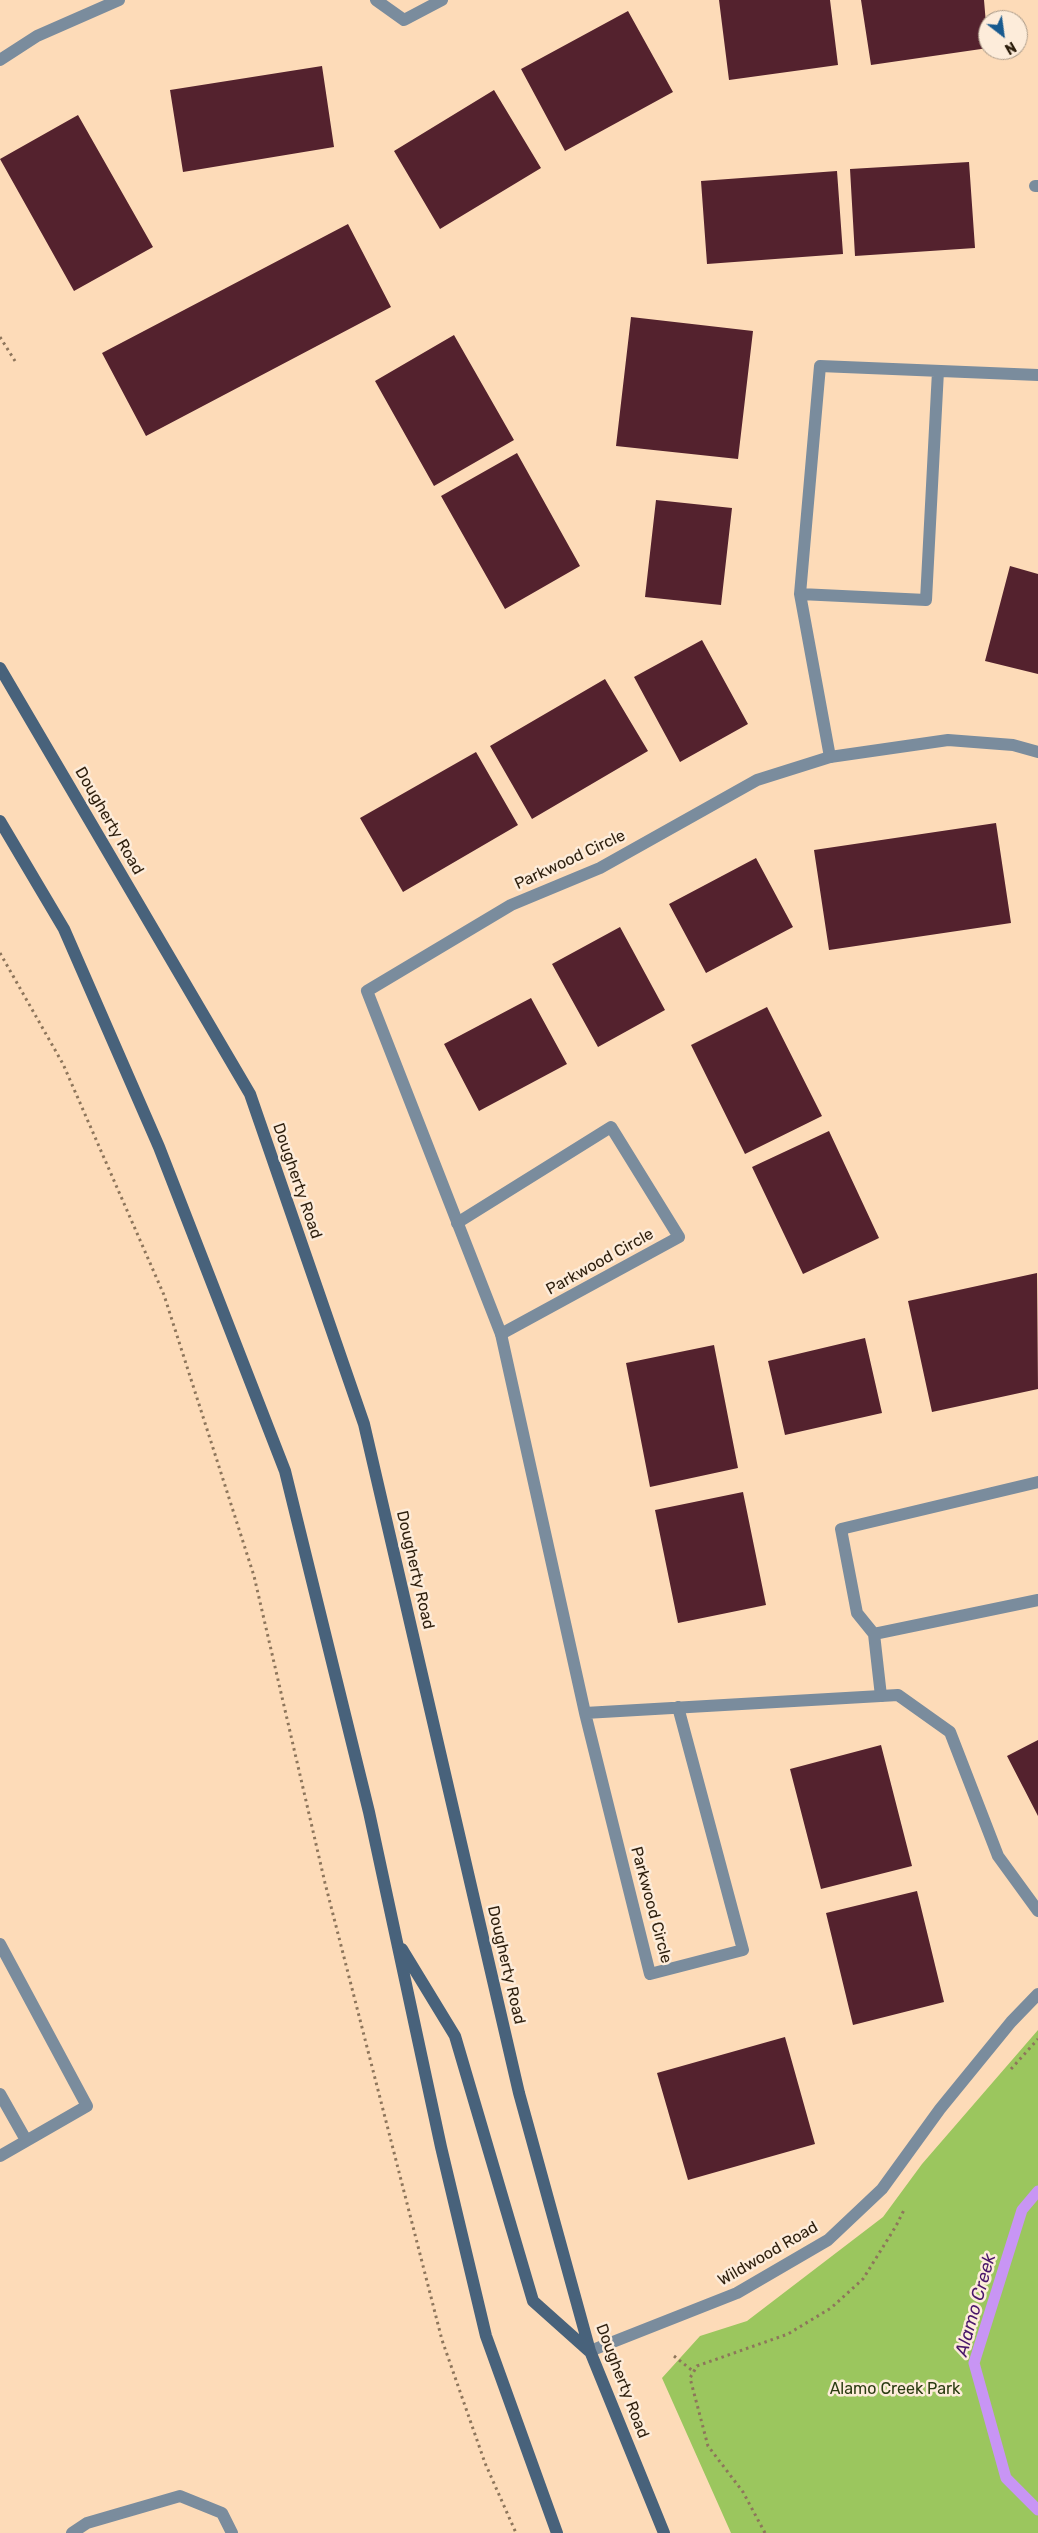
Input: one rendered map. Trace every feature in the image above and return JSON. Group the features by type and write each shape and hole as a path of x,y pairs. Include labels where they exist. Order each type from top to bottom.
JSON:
{"main road":[{"name":"Dougherty Road","path":"0,668 250,1094 364,1424 519,2093 590,2351 664,2533"},
{"path":"0,821 64,929 159,1147 284,1471 369,1812 441,2148 486,2336 557,2533"},
{"path":"397,1941 455,2036 534,2300 590,2351"}],"street":[{"path":"0,60 36,36 120,0"},
{"path":"376,0 404,20 442,0"},
{"path":"830,757 800,594 820,366 1038,375"},
{"path":"800,594 926,600 938,371"},
{"name":"Parkwood Circle","path":"678,1707 743,1950 650,1974 585,1713 501,1334 367,991 511,905 600,868 757,780 830,757 948,740 1013,745 1038,752"},
{"name":"Parkwood Circle","path":"457,1223 611,1127 679,1237 501,1334"},
{"path":"881,1696 874,1634 857,1613 841,1529 1038,1482"},
{"path":"874,1634 1038,1600"},
{"path":"585,1713 898,1695 950,1732 998,1856 1038,1910"},
{"path":"0,1944 88,2106 0,2156"},
{"name":"Wildwood Road","path":"590,2351 737,2293 828,2240 882,2189 940,2109 1011,2022 1038,1994"},
{"path":"0,2094 26,2140"},
{"path":"72,2533 87,2523 180,2496 222,2513 232,2533"}],"path":[{"path":"0,337 15,361"},
{"path":"0,953 63,1064 164,1295 254,1576 325,1882 442,2340 485,2463 516,2533"},
{"path":"1005,2075 1038,2039"},
{"path":"765,2533 743,2492 708,2446 690,2378 697,2366 788,2334 831,2308 863,2279 896,2226 908,2199"},
{"path":"674,2356 694,2372"}],"green space":[{"name":"Alamo Creek Park","path":"1038,2030 1038,2533 731,2533 662,2378 700,2336 747,2321 883,2217 922,2164"}],"building":[{"path":"719,0 830,0 838,65 729,80"},
{"path":"861,0 984,0 985,10 978,10 978,49 871,65"},
{"path":"628,11 673,92 565,151 521,69"},
{"path":"322,66 334,147 183,172 170,90"},
{"path":"494,90 541,168 440,229 394,151"},
{"path":"78,115 153,247 74,291 0,159"},
{"path":"969,162 975,248 855,256 850,169"},
{"path":"837,171 843,254 707,264 701,181"},
{"path":"348,224 391,307 146,436 102,353"},
{"path":"631,317 753,331 738,459 616,446"},
{"path":"454,335 514,440 434,486 375,381"},
{"path":"517,453 580,566 505,609 441,496"},
{"path":"656,500 732,508 721,605 645,597"},
{"path":"1010,566 1038,574 1038,674 985,661"},
{"path":"702,640 748,724 680,762 634,677"},
{"path":"605,679 648,751 532,819 490,746"},
{"path":"476,752 518,825 403,892 360,818"},
{"path":"996,823 1011,923 829,950 814,850"},
{"path":"756,858 793,927 706,973 669,904"},
{"path":"620,927 665,1010 598,1047 552,964"},
{"path":"531,998 567,1064 479,1111 444,1044"},
{"path":"767,1007 822,1116 745,1154 691,1045"},
{"path":"829,1131 879,1238 803,1274 752,1167"},
{"path":"1037,1273 1038,1389 932,1412 908,1301"},
{"path":"865,1338 882,1413 785,1435 768,1361"},
{"path":"714,1345 738,1468 650,1487 626,1363"},
{"path":"743,1492 766,1605 678,1623 655,1510"},
{"path":"1038,1740 1038,1816 1007,1756"},
{"path":"881,1745 912,1866 821,1889 790,1769"},
{"path":"917,1891 944,2002 853,2025 826,1913"},
{"path":"785,2037 815,2144 688,2180 657,2073"}],"waterway":[{"name":"Alamo Creek","path":"1038,2191 1022,2210 974,2363 1006,2478 1038,2510"}]}
